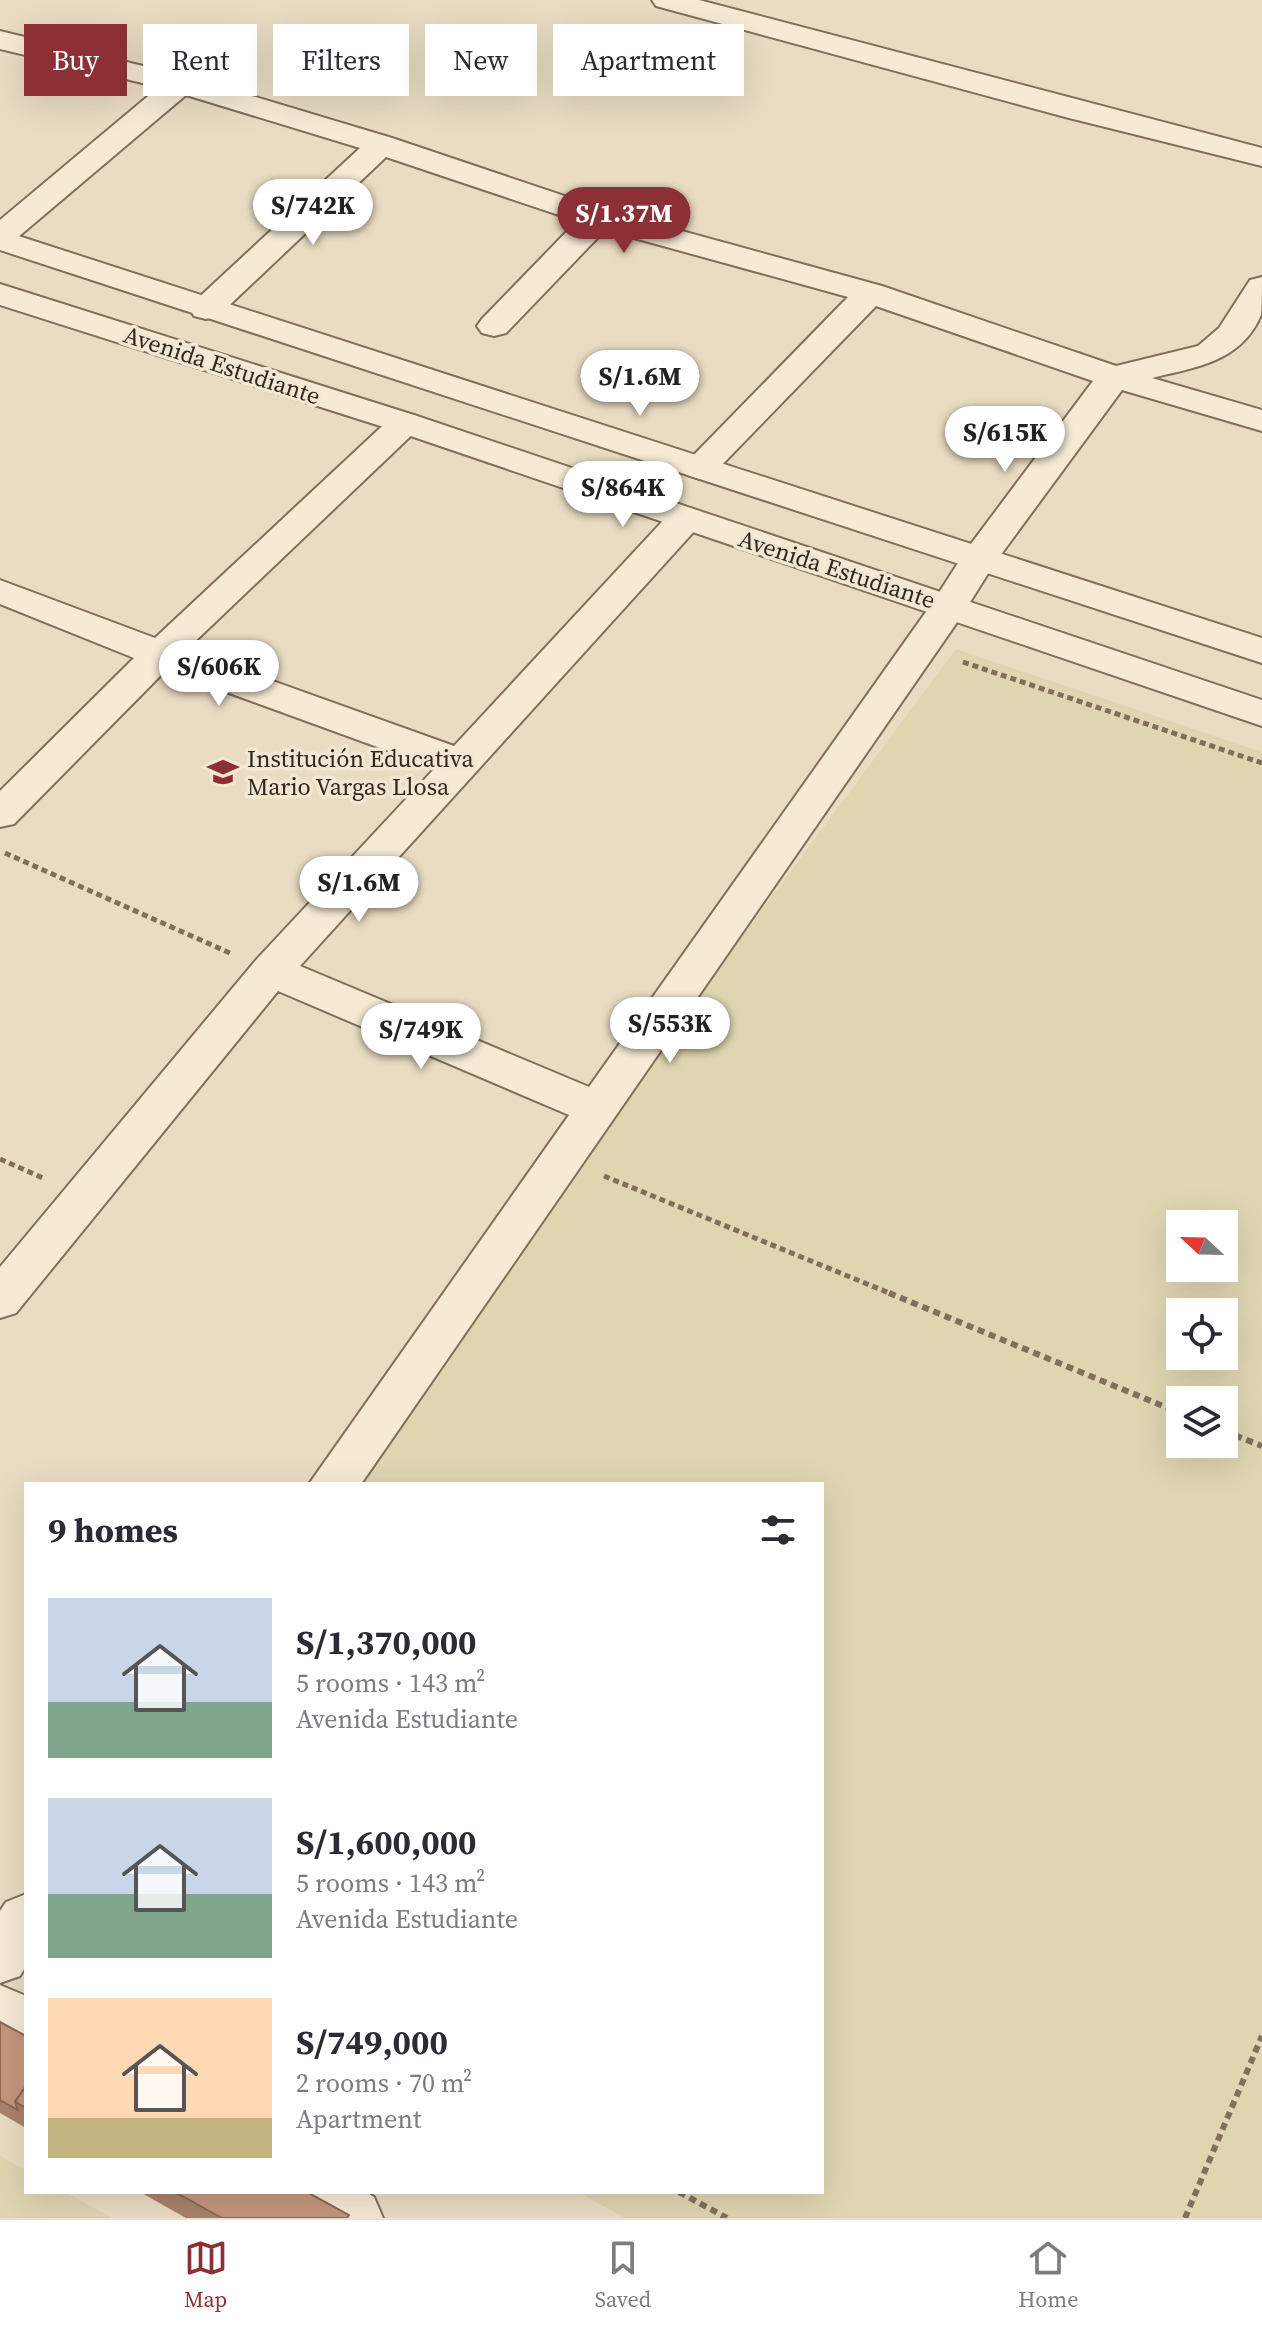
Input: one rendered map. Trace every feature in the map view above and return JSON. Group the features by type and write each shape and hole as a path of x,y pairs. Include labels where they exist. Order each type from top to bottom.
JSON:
{"street":[{"path":"666,0 1080,112 1262,157"},
{"path":"0,40 143,75"},
{"path":"0,238 167,96"},
{"path":"220,96 381,145 598,218 870,293 1114,377 1262,421"},
{"path":"206,309 381,145"},
{"path":"494,326 598,218"},
{"name":"Avenida Estudiante","path":"0,238 206,309 1262,651"},
{"path":"335,1482 949,607 978,560 1114,377 1210,353 1231,335 1262,287"},
{"path":"700,468 870,293"},
{"name":"Avenida Estudiante","path":"0,294 405,423 1262,713"},
{"path":"0,814 160,654 405,423"},
{"path":"0,1300 271,971 685,519"},
{"path":"0,591 160,654 461,763"},
{"path":"271,971 598,1109"},
{"path":"0,1957 24,1923"},
{"path":"0,2012 24,2026"},
{"path":"317,2194 353,2218"}],"path":[{"path":"954,675 963,662 1262,763"},
{"path":"0,851 271,971"},
{"path":"597,1173 1166,1407"},
{"path":"1238,1437 1262,1446"},
{"path":"1185,2218 1262,2036"},
{"path":"683,2194 727,2218"}],"shaded area":[{"path":"956,649 1262,752 1262,2218 625,2218 582,2194 824,2194 824,1482 336,1482"},
{"path":"0,2156 24,2169 24,2194 69,2194 112,2218 0,2218"}],"building":[{"path":"0,2022 24,2035 24,2089 15,2102 18,2110 0,2100"},
{"path":"24,2089 24,2107 15,2102"},
{"path":"179,2194 311,2194 349,2215 347,2218 222,2218"}],"place":[{"name":"Institución Educativa Mario Vargas Llosa","path":"223,772"}]}
